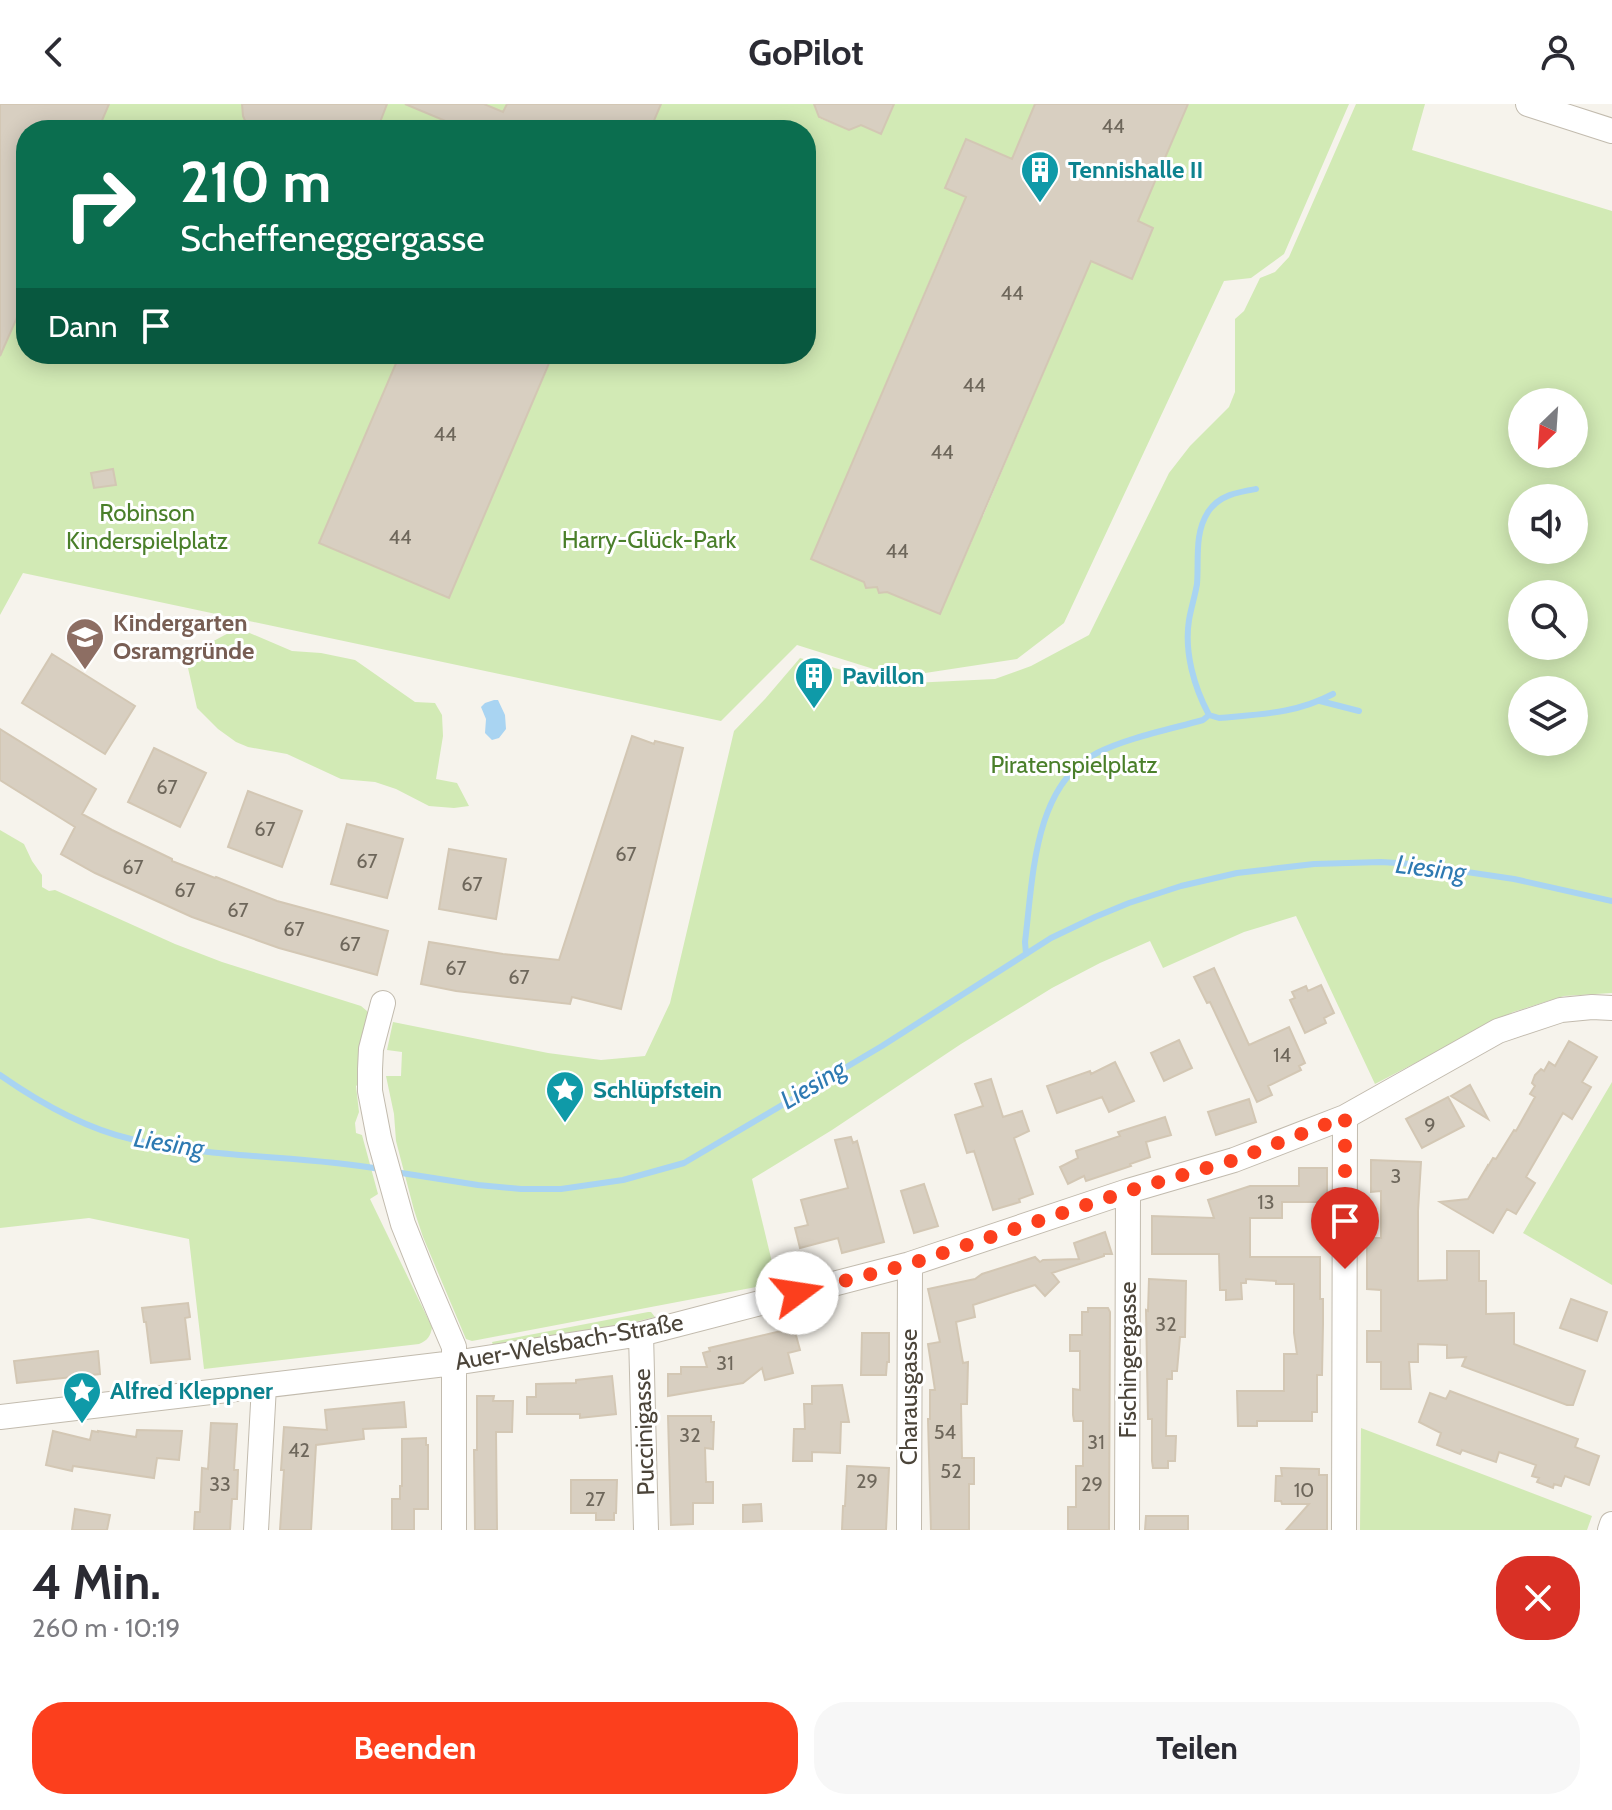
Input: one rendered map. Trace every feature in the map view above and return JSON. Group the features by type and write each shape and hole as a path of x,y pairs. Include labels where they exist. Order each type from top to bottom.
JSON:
{"street":[{"path":"1528,104 1612,131"},
{"path":"383,1003 371,1049 370,1091 396,1202 454,1347 454,1530"},
{"name":"Auer-Welsbach-Straße","path":"0,1417 454,1363 641,1334 910,1264 1128,1191 1234,1160 1345,1117 1498,1031 1561,1010 1612,1008"},
{"path":"1344,1530 1345,1117"},
{"name":"Fischingergasse","path":"1127,1530 1128,1191"},
{"name":"Charausgasse","path":"909,1530 910,1264"},
{"name":"Puccinigasse","path":"641,1334 646,1530"},
{"path":"256,1530 264,1386"},
{"path":"1610,1530 1612,1524"}],"green space":[{"path":"109,104 242,104 245,120 102,120"},
{"path":"384,104 507,104 503,120 380,120"},
{"name":"Harry-Glück-Park","path":"661,104 814,104 819,118 849,130 861,125 881,134 892,104 1035,104 1144,206 1176,133 1175,104 1186,109 1189,104 1349,104 1284,254 1251,278 1224,281 1064,623 1017,659 899,677 797,645 721,721 23,573 0,615 0,356 16,321 16,364 396,364 319,542 448,597 549,364 816,364 816,120 654,120","holes":["966,140 1060,188 1153,228 1131,278 1035,237 1038,228 945,188","955,221 1085,275 983,516 967,510 972,541 940,614 887,592 879,593 877,587 866,588 864,582 811,559"]},
{"name":"Piratenspielplatz","path":"1356,104 1425,104 1412,150 1612,211 1612,993 1564,996 1513,1012 1375,1084 1296,916 1244,932 1163,968 1150,941 1052,988 752,1179 777,1283 472,1341 466,1339 423,1237 396,1141 386,1076 401,1076 402,1052 387,1050 393,1022 548,1053 601,1060 645,1056 670,1003 734,731 800,658 891,684 995,679 1031,666 1089,635 1169,473 1190,446 1229,407 1235,392 1235,319 1244,311 1260,278 1275,272 1289,257"},
{"name":"Harry-Glück-Park","path":"16,253 16,313 0,305"},
{"path":"238,628 292,651 355,660 415,702 435,703 442,715 443,736 436,779 457,783 469,806 429,806 375,782 341,779 287,754 248,747 218,729 197,708 188,668 206,645"},
{"path":"0,830 24,844 42,875 42,887 49,891 55,890 222,962 361,1006 367,1011 369,1017 362,1081 356,1086 359,1112 355,1123 356,1133 362,1135 378,1194 370,1199 432,1327 426,1340 419,1344 204,1369 189,1239 89,1218 0,1228"},
{"path":"1612,1082 1612,1285 1523,1233"},
{"path":"651,1312 655,1317 573,1337 494,1348 492,1342"},
{"path":"1361,1428 1592,1516 1587,1530 1360,1530"}],"water":[{"path":"498,700 505,715 506,729 499,738 492,740 485,733 486,719 481,707"}],"building":[{"path":"0,104 109,104 102,120 16,120 16,320 0,356"},
{"path":"242,104 387,104 381,120 245,120"},
{"path":"405,104 484,104 503,112 507,104 661,104 654,120 443,120"},
{"path":"814,104 894,104 881,134 861,125 849,130 819,117"},
{"path":"1035,104 1188,104 1138,221 1153,228 1132,279 1091,261 940,614 887,592 879,593 877,587 866,588 864,582 811,559 966,197 945,188 966,139 1012,159"},
{"path":"396,364 549,364 449,598 319,543"},
{"path":"113,469 116,485 94,488 91,473"},
{"path":"52,654 135,706 105,754 22,703"},
{"path":"0,729 96,789 82,814 112,830 172,861 277,901 388,931 377,975 279,948 192,917 61,854 75,827 0,780"},
{"path":"632,736 654,744 655,741 683,748 621,1009 572,997 570,1004 421,984 429,942 559,960"},
{"path":"154,748 206,773 180,827 128,802"},
{"path":"248,791 302,811 282,867 228,847"},
{"path":"347,824 403,839 387,898 331,884"},
{"path":"449,849 506,859 496,919 439,909"},
{"path":"1214,968 1249,1045 1289,1027 1305,1063 1299,1066 1301,1070 1268,1086 1272,1095 1257,1102 1210,1002 1207,1003 1194,977"},
{"path":"1321,985 1334,1013 1324,1018 1326,1023 1305,1033 1290,1000 1295,998 1292,992 1306,986 1308,991"},
{"path":"1179,1040 1192,1068 1164,1081 1151,1053"},
{"path":"1569,1041 1597,1057 1582,1082 1591,1087 1572,1119 1563,1113 1526,1177 1535,1183 1516,1214 1507,1209 1493,1233 1440,1202 1468,1199 1493,1158 1496,1159 1516,1131 1535,1097 1530,1094 1535,1086 1532,1083 1535,1075 1541,1069 1544,1071 1549,1062 1555,1066"},
{"path":"1115,1062 1134,1101 1109,1112 1102,1097 1057,1113 1047,1086 1090,1071 1091,1074"},
{"path":"991,1079 1003,1117 1022,1111 1029,1131 1014,1138 1033,1194 1019,1199 1020,1202 993,1210 974,1151 967,1153 955,1115 983,1106 975,1084"},
{"path":"1470,1085 1488,1119 1451,1096"},
{"path":"1448,1097 1464,1126 1422,1148 1406,1119"},
{"path":"1249,1099 1256,1122 1216,1135 1208,1112"},
{"path":"1165,1117 1171,1135 1146,1142 1150,1157 1086,1181 1084,1176 1068,1184 1060,1167 1078,1158 1076,1151 1120,1136 1118,1132"},
{"path":"851,1137 853,1143 857,1141 884,1242 842,1253 838,1238 800,1248 795,1228 808,1225 801,1200 848,1188 835,1140"},
{"path":"1371,1160 1421,1162 1418,1281 1447,1280 1447,1251 1479,1251 1479,1281 1486,1281 1486,1314 1514,1313 1514,1344 1585,1371 1573,1405 1462,1366 1466,1357 1447,1358 1447,1345 1418,1344 1418,1362 1409,1362 1411,1389 1381,1389 1381,1362 1367,1362 1367,1331 1381,1331 1381,1290 1367,1289 1367,1238 1381,1238 1381,1191 1371,1192"},
{"path":"1299,1168 1327,1168 1327,1202 1282,1202 1282,1218 1250,1218 1250,1257 1320,1257 1323,1324 1322,1375 1317,1375 1317,1412 1312,1412 1312,1421 1257,1421 1257,1426 1238,1426 1237,1391 1284,1391 1284,1354 1297,1354 1294,1284 1246,1279 1246,1283 1241,1283 1242,1299 1226,1300 1226,1290 1220,1290 1219,1254 1152,1254 1152,1216 1214,1218 1208,1200 1250,1186 1299,1186"},
{"path":"924,1184 938,1226 914,1233 901,1191"},
{"path":"1105,1232 1112,1254 1104,1254 1052,1273 1059,1282 1045,1296 1035,1285 973,1305 975,1317 956,1322 963,1363 968,1362 967,1404 961,1404 962,1458 974,1458 974,1484 969,1484 969,1530 931,1530 928,1419 930,1390 935,1390 928,1344 940,1342 928,1289 975,1279 1035,1257 1040,1262 1079,1259 1074,1243"},
{"path":"1149,1279 1186,1281 1185,1337 1180,1337 1177,1371 1172,1371 1172,1379 1167,1379 1166,1436 1176,1436 1175,1461 1168,1461 1168,1468 1153,1468 1152,1461 1146,1310"},
{"path":"1571,1299 1607,1312 1597,1341 1560,1328"},
{"path":"188,1303 190,1317 185,1318 190,1359 151,1363 142,1308"},
{"path":"1088,1308 1108,1308 1110,1312 1109,1530 1068,1530 1068,1507 1076,1507 1076,1466 1083,1466 1083,1421 1074,1421 1073,1415 1073,1389 1080,1390 1080,1351 1070,1351 1070,1335 1082,1335 1082,1312 1088,1312"},
{"path":"794,1328 800,1350 788,1353 793,1373 765,1380 762,1368 743,1383 668,1396 668,1374 681,1374 681,1367 707,1367 703,1353 710,1351 709,1348"},
{"path":"862,1333 889,1333 886,1375 861,1375"},
{"path":"98,1351 100,1374 17,1383 14,1361"},
{"path":"612,1376 616,1414 580,1418 580,1414 527,1414 527,1397 536,1397 536,1384 576,1383 576,1380"},
{"path":"842,1385 849,1422 841,1422 840,1453 812,1452 812,1461 793,1461 794,1429 805,1429 804,1404 812,1404 812,1386"},
{"path":"1450,1391 1578,1439 1575,1447 1599,1456 1589,1485 1565,1476 1561,1486 1554,1484 1553,1488 1537,1482 1539,1478 1532,1476 1536,1465 1499,1452 1496,1462 1437,1445 1441,1433 1419,1422 1430,1393 1446,1399"},
{"path":"477,1396 494,1396 493,1401 513,1401 512,1432 496,1432 497,1530 475,1530"},
{"path":"404,1402 406,1427 363,1429 364,1439 316,1445 311,1530 280,1530 284,1427 327,1430 325,1410"},
{"path":"668,1416 711,1416 711,1422 714,1422 713,1449 705,1448 706,1482 713,1482 713,1503 693,1503 693,1524 671,1525"},
{"path":"211,1423 237,1424 234,1470 238,1470 237,1499 232,1499 230,1530 194,1530 195,1512 200,1512 202,1468 208,1469"},
{"path":"137,1430 182,1431 179,1460 157,1458 154,1478 73,1466 72,1471 46,1465 53,1431 90,1440 92,1431 136,1437"},
{"path":"426,1438 428,1509 414,1509 414,1530 392,1530 392,1499 400,1499 402,1486 402,1439"},
{"path":"847,1466 889,1468 886,1530 842,1530"},
{"path":"1281,1468 1319,1469 1319,1475 1327,1475 1327,1530 1286,1530 1309,1504 1275,1501 1276,1476 1282,1476"},
{"path":"571,1480 617,1480 614,1520 596,1520 596,1513 571,1513"},
{"path":"761,1504 762,1521 743,1522 743,1505"},
{"path":"75,1509 110,1515 107,1530 72,1530"},
{"path":"1146,1516 1188,1516 1188,1530 1145,1530"}],"waterway":[{"path":"1026,954 1034,863 1048,811 1060,787 1076,768 1097,753 1135,738 1203,720 1209,715 1195,681 1188,644 1201,529 1212,506 1223,498 1256,489"},
{"path":"1209,715 1219,718 1277,712 1305,706 1333,694"},
{"path":"1320,701 1359,711"},
{"name":"Liesing","path":"395,1172 478,1185 561,1189 623,1180 684,1163 882,1046 1051,938 1129,903 1181,886 1237,873 1314,864 1413,864 1514,879 1612,901"},
{"name":"Liesing","path":"0,1075 63,1113 131,1139 224,1154 380,1169"}],"place":[{"name":"Tennishalle II","path":"1040,204"},
{"name":"Kindergarten Osramgründe","path":"85,671"},
{"name":"Pavillon","path":"814,710"},
{"name":"Schlüpfstein","path":"565,1124"},
{"name":"Alfred Kleppner","path":"82,1425"}],"route":[{"path":"797,1293 910,1264 1128,1191 1234,1160 1345,1117 1345,1269"}],"park label":[{"name":"Robinson Kinderspielplatz","path":"147,527"}]}
